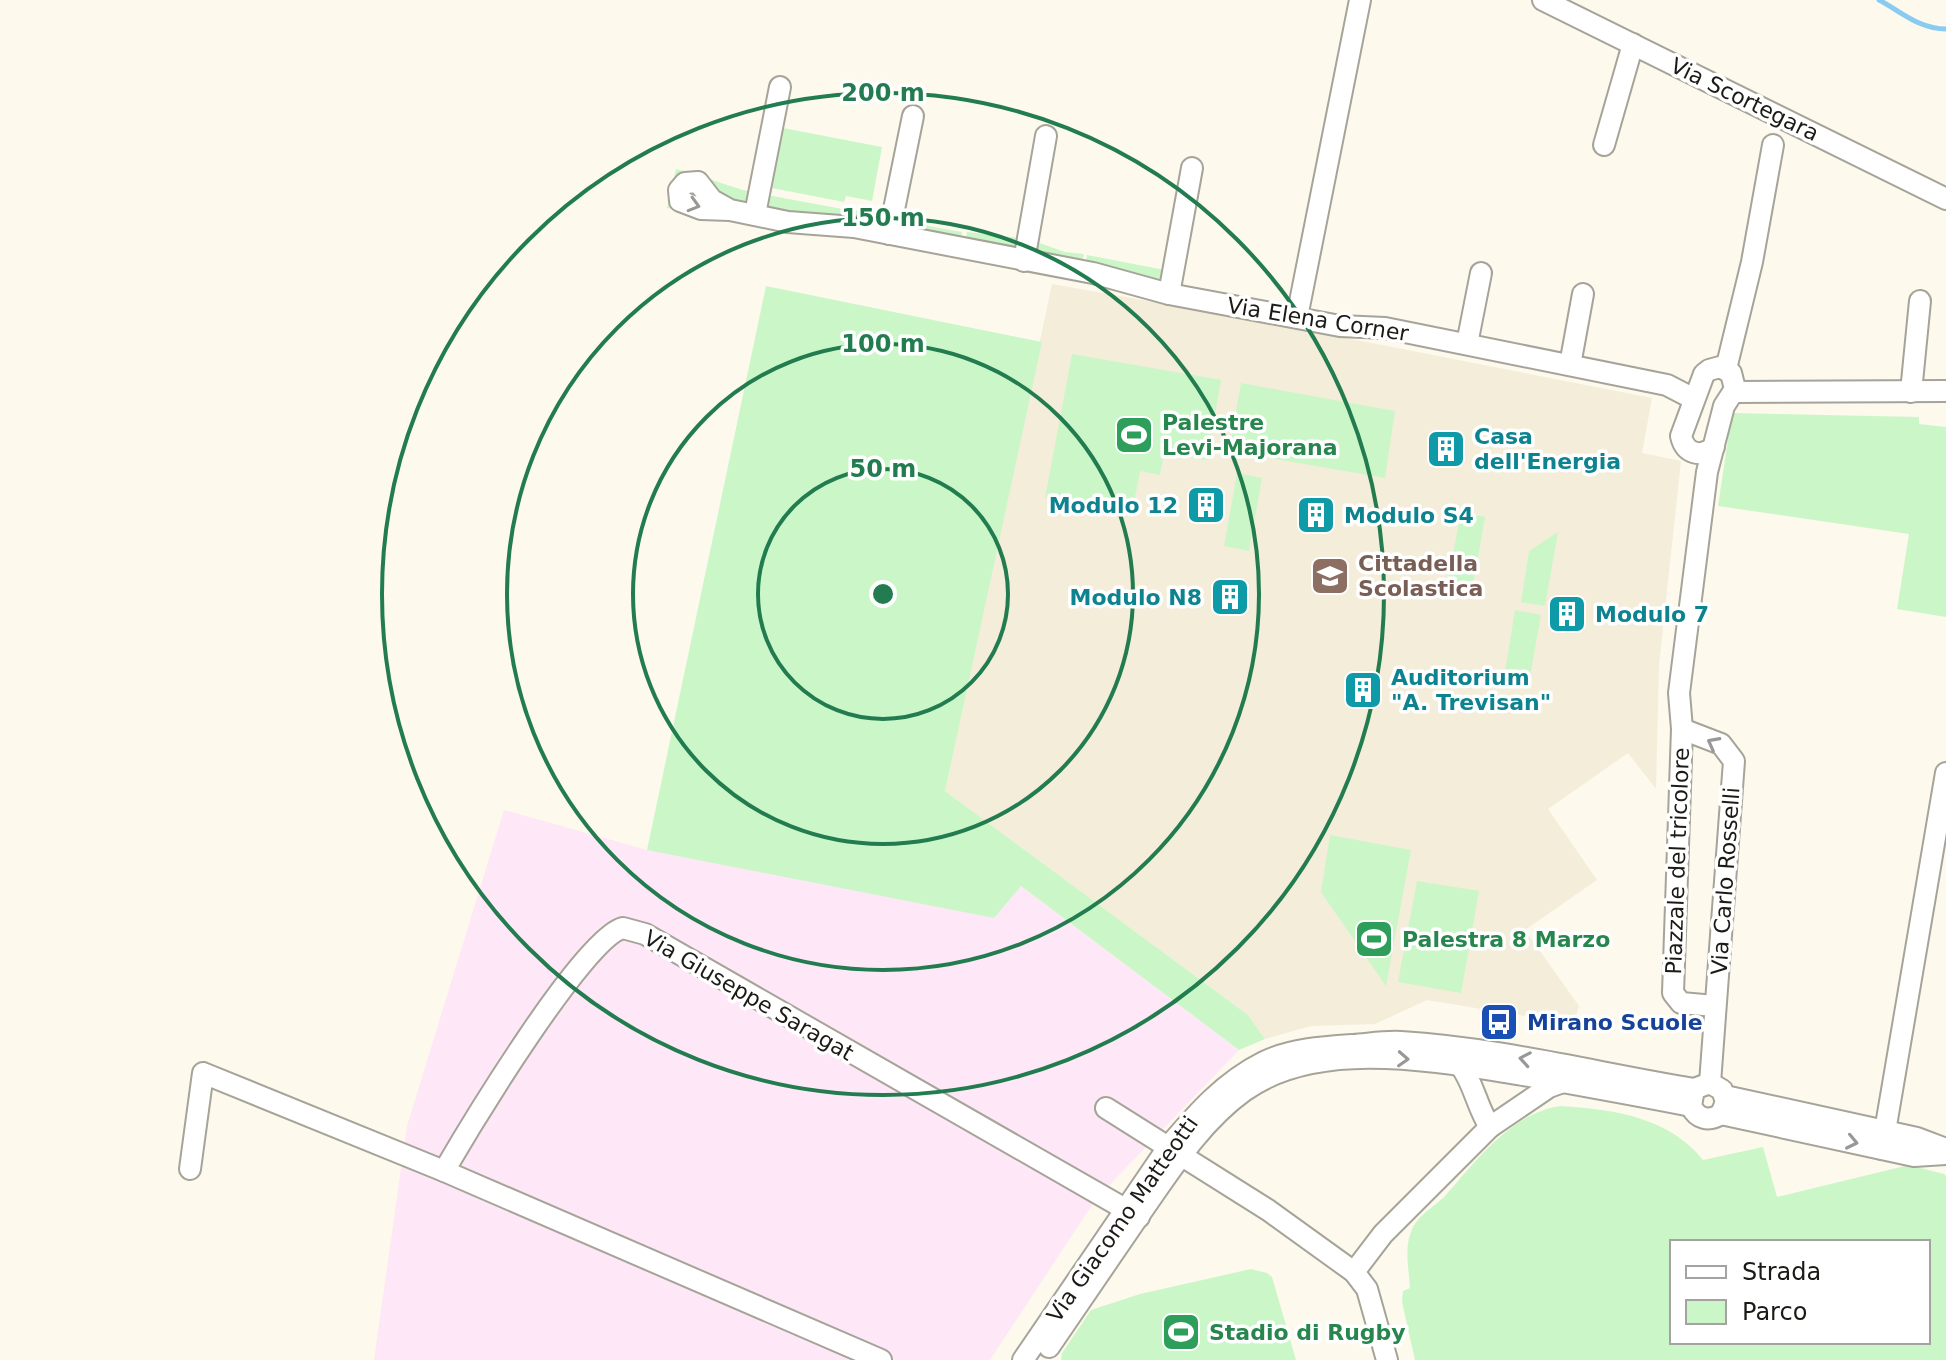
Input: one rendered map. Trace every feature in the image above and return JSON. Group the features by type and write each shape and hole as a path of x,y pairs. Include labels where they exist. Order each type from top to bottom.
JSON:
{"street":[{"path":"1297,317 1360,0"},
{"name":"Via Scortegara","path":"1543,0 1946,199"},
{"path":"1604,145 1633,44"},
{"path":"755,214 780,87"},
{"path":"889,234 913,116"},
{"path":"1024,261 1046,136"},
{"path":"1726,369 1752,262 1773,145"},
{"path":"1169,294 1192,168"},
{"name":"Via Elena Corner","path":"730,210 788,222 836,224 1093,273 1169,294 1340,326 1385,328 1698,389"},
{"path":"1467,344 1481,273"},
{"path":"1570,365 1583,294"},
{"path":"1911,392 1920,301"},
{"path":"1682,729 1679,693 1707,472 1724,406 1734,392 1734,378 1726,369 1714,368 1704,374 1681,436 1686,448 1707,472"},
{"path":"1734,392 1946,391"},
{"path":"1692,452 1704,453 1714,447"},
{"name":"Piazzale del tricolore","path":"1682,729 1673,993 1681,1003 1715,1006"},
{"name":"Via Carlo Rosselli","path":"1682,729 1721,744 1734,761 1708,1098"},
{"path":"1884,1140 1946,773"},
{"name":"Via Giuseppe Saragat","path":"444,1171 480,1109 566,986 604,938 623,928 645,934 1132,1213"},
{"name":"Via Giacomo Matteotti","path":"1023,1360 1220,1090 1278,1056 1331,1046 1397,1042 1468,1049 1708,1098 1884,1140 1917,1138 1946,1152"},
{"name":"Via Giacomo Matteotti","path":"1176,1150 1246,1089 1292,1068 1374,1058 1460,1065 1563,1082 1708,1098"},
{"path":"1460,1065 1490,1127"},
{"path":"190,1169 203,1073 444,1171 881,1360"},
{"path":"1354,1272 1383,1234 1490,1127 1549,1087 1563,1082"},
{"path":"1106,1108 1268,1210 1354,1272 1367,1289 1387,1360"},
{"name":"Via Giacomo Matteotti","path":"1040,1360 1132,1213"}],"shaded area":[{"name":"Cittadella Scolastica","path":"1052,284 1239,317 1652,398 1642,453 1681,461 1659,665 1656,789 1628,753 1548,809 1597,880 1525,930 1579,1006 1573,1024 1427,1000 1375,1024 1311,1026 1265,1039 1248,1015 945,791"},
{"path":"504,810 647,850 1021,886 1239,1050 1096,1199 990,1360 374,1360 407,1126"}],"green space":[{"path":"783,128 882,147 872,201 846,196 844,202 772,188"},
{"path":"676,169 751,192 749,201 722,200 677,181 706,216 667,208"},
{"path":"767,195 848,210 847,217 770,208 766,203"},
{"path":"852,210 886,213 884,218 871,222 850,217"},
{"path":"901,216 929,226 962,232 961,238 902,227"},
{"path":"967,232 1020,238 1018,245 1012,248 966,239"},
{"path":"1034,241 1065,252 1084,254 1082,262 1037,252"},
{"path":"1087,255 1165,270 1162,280 1156,283 1086,262"},
{"path":"766,286 1042,342 945,791 1248,1015 1265,1039 1239,1050 1021,886 994,918 647,850"},
{"name":"Palestre Levi-Majorana","path":"1072,354 1221,380 1207,460 1164,453 1160,475 1140,471 1132,513 1045,498"},
{"path":"1241,383 1395,411 1385,478 1229,451"},
{"path":"1732,413 1919,417 1919,424 1946,427 1946,617 1897,609 1909,534 1718,506"},
{"path":"1237,473 1262,478 1249,551 1224,546"},
{"path":"1461,512 1485,517 1472,591 1447,587"},
{"path":"1558,532 1545,606 1521,602 1529,551"},
{"path":"1515,610 1541,615 1528,688 1503,684"},
{"name":"Palestra 8 Marzo","path":"1330,835 1411,850 1386,986 1321,892"},
{"path":"1417,881 1479,891 1461,993 1398,982"},
{"path":"1561,1106 1619,1113 1674,1134 1703,1160 1763,1147 1777,1197 1909,1165 1944,1174 1946,1360 1415,1360 1402,1302 1403,1291 1410,1288 1408,1245 1414,1226 1496,1140 1527,1118"},
{"name":"Stadio di Rugby","path":"1251,1269 1272,1277 1296,1360 1061,1360 1062,1353 1091,1310 1140,1294"}],"waterway":[{"path":"1879,0 1919,23 1946,29"}],"place":[{"name":"Palestre Levi-Majorana","path":"1134,435"},
{"name":"Casa dell'Energia","path":"1446,449"},
{"name":"Modulo 12","path":"1206,505"},
{"name":"Modulo S4","path":"1316,515"},
{"name":"Cittadella Scolastica","path":"1330,576"},
{"name":"Modulo N8","path":"1230,597"},
{"name":"Modulo 7","path":"1567,614"},
{"name":"Auditorium \"A. Trevisan\"","path":"1363,690"},
{"name":"Palestra 8 Marzo","path":"1374,939"},
{"name":"Mirano Scuole","path":"1499,1022"},
{"name":"Stadio di Rugby","path":"1181,1332"}]}
